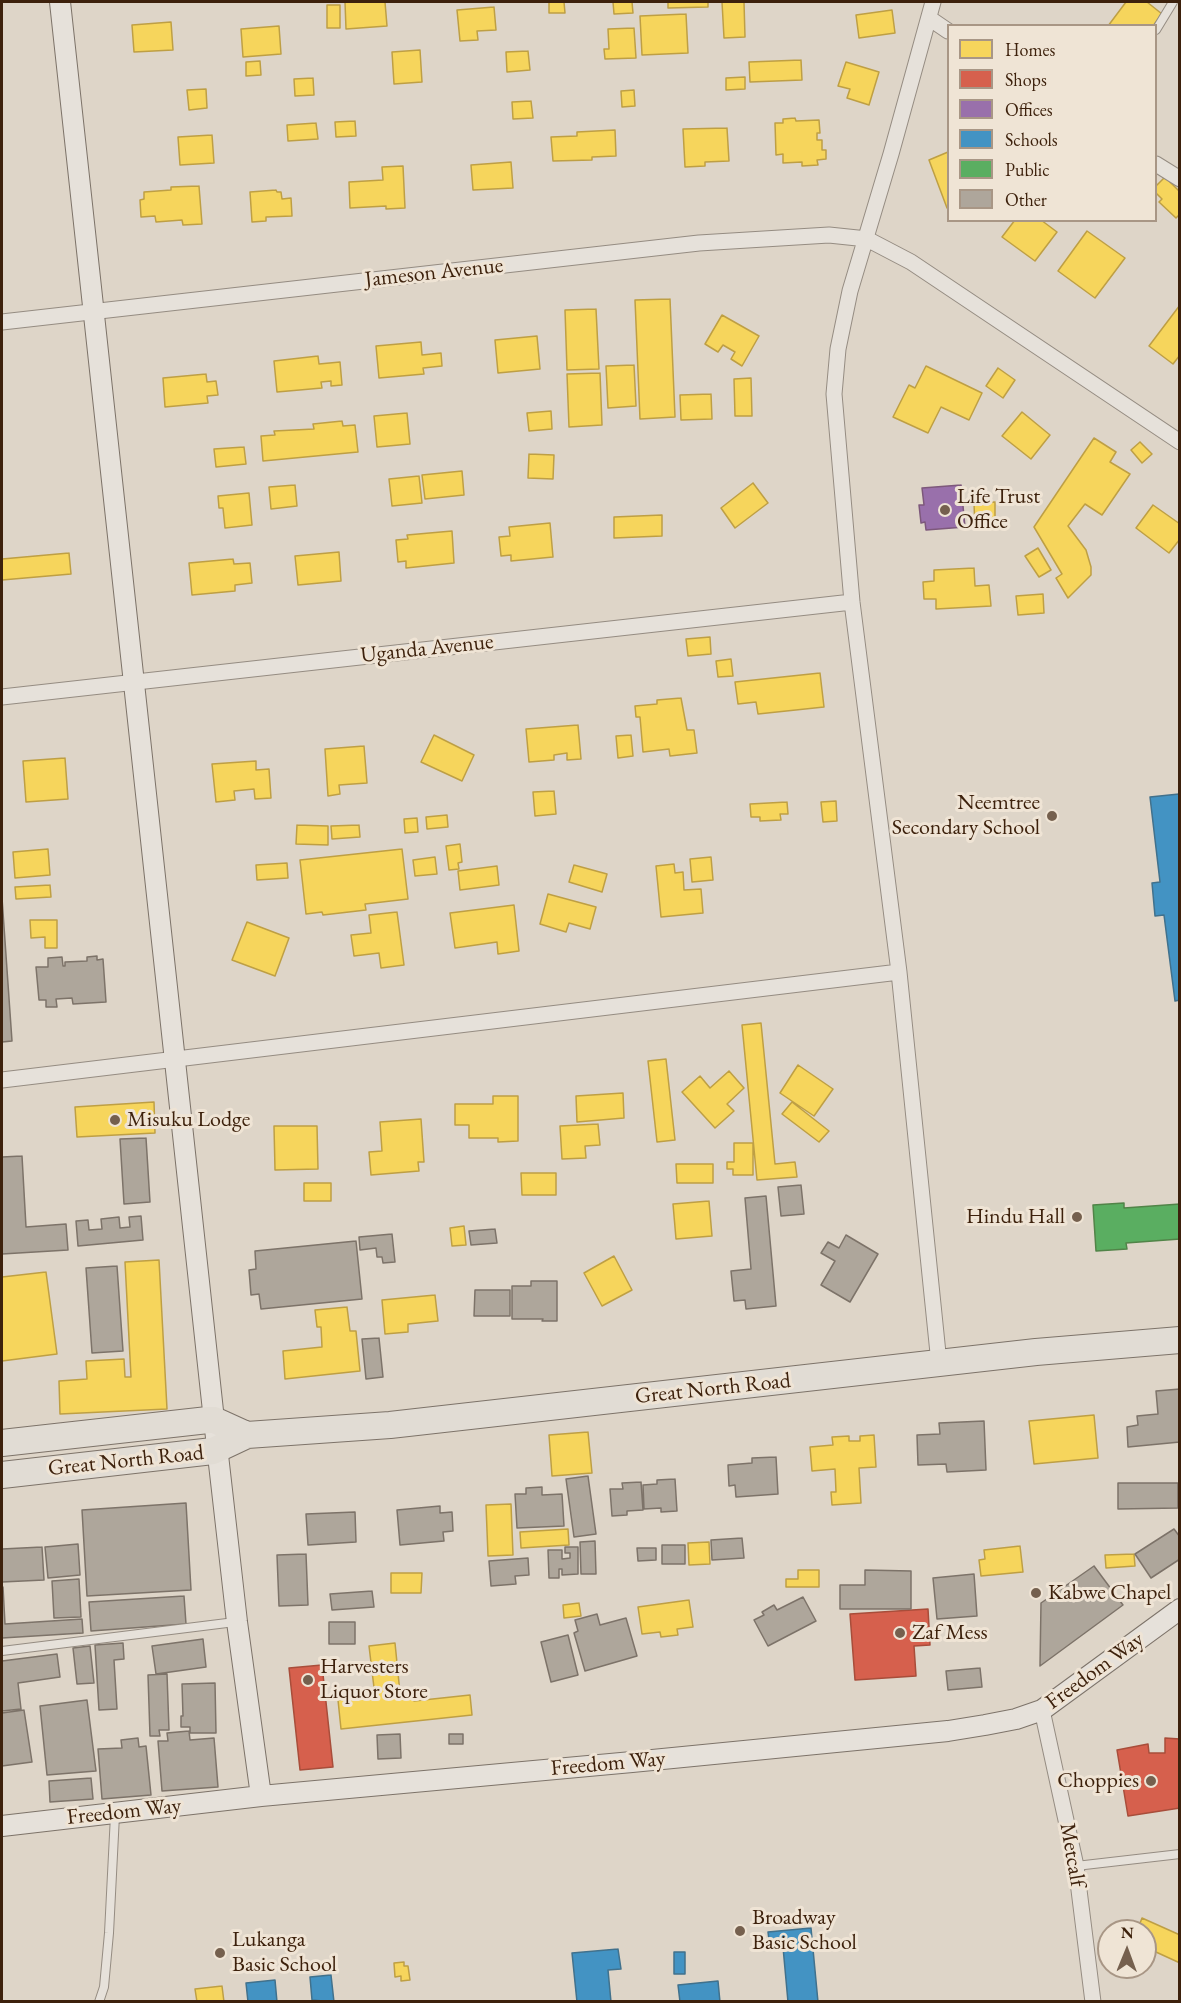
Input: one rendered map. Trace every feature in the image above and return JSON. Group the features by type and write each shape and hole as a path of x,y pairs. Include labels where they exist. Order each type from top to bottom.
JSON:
{"highway":[{"name":"Great North Road","path":"2,1475 219,1449 246,1435 390,1425 1036,1352 1179,1340"},
{"name":"Great North Road","path":"2,1443 214,1420 246,1435"}],"main road":[{"path":"60,2 177,1059 214,1420 237,1622 261,1796"},
{"name":"Freedom Way","path":"2,1826 261,1796 948,1731 1016,1719 1042,1710 1179,1609"}],"street":[{"path":"933,2 867,239 850,291 838,349 834,394 852,602 898,972 939,1363"},
{"path":"929,18 947,30"},
{"path":"1157,165 1179,179"},
{"name":"Jameson Avenue","path":"2,322 699,243 829,235 867,239"},
{"path":"867,239 911,262 1179,442"},
{"name":"Uganda Avenue","path":"2,697 852,602"},
{"path":"2,1080 898,972"},
{"name":"Metcalf","path":"1042,1710 1076,1866 1093,2001"}],"lane":[{"path":"1157,27 1173,2"},
{"path":"2,1651 237,1622"},
{"path":"99,2001 104,1987 110,1933 115,1813"},
{"path":"1076,1866 1179,1854"}],"building: Homes":[{"path":"345,2 385,2 387,26 346,29"},
{"path":"549,2 564,2 565,13 549,13"},
{"path":"613,2 632,2 633,13 614,14"},
{"path":"668,2 708,2 708,7 668,8"},
{"path":"722,2 744,2 745,37 724,38"},
{"path":"1126,2 1147,2 1162,14 1154,24 1110,24"},
{"path":"327,5 340,5 340,28 327,28"},
{"path":"494,7 496,30 477,31 478,40 460,41 457,10"},
{"path":"892,10 895,33 859,38 856,15"},
{"path":"686,14 688,53 642,55 640,16"},
{"path":"171,22 173,50 134,52 132,25"},
{"path":"279,26 281,54 243,57 241,29"},
{"path":"634,28 636,58 605,59 604,49 609,49 608,29"},
{"path":"420,50 422,82 394,84 392,52"},
{"path":"528,51 530,70 507,72 506,52"},
{"path":"801,60 802,80 750,82 749,62"},
{"path":"260,61 261,75 246,76 246,62"},
{"path":"846,62 879,72 869,105 847,98 850,89 838,86"},
{"path":"745,77 745,89 726,90 726,78"},
{"path":"313,78 314,95 295,96 294,79"},
{"path":"206,89 207,108 189,110 187,90"},
{"path":"634,90 635,106 622,107 621,91"},
{"path":"531,101 533,118 513,119 512,102"},
{"path":"795,118 796,121 819,120 820,133 817,133 817,140 822,140 822,150 826,150 826,159 817,160 818,165 802,166 802,162 783,163 783,154 776,155 775,123 783,123 783,119"},
{"path":"355,121 356,136 336,137 335,122"},
{"path":"316,123 318,139 288,141 287,125"},
{"path":"727,128 729,161 705,162 705,166 685,167 683,129"},
{"path":"615,130 616,156 592,157 592,160 553,161 551,137 577,136 577,132"},
{"path":"212,135 214,163 180,165 178,137"},
{"path":"947,152 947,208 929,160"},
{"path":"511,162 513,188 473,190 471,165"},
{"path":"403,166 405,208 386,209 386,206 350,208 349,182 383,180 382,167"},
{"path":"1165,177 1180,192 1180,214 1176,218 1159,202 1162,199 1157,194 1157,185"},
{"path":"199,186 202,224 183,225 182,220 156,222 155,216 141,217 140,200 144,199 144,192 171,190 171,187"},
{"path":"276,190 281,192 282,199 291,198 292,216 266,217 266,221 252,222 250,192"},
{"path":"1013,222 1044,222 1057,232 1035,261 1002,237"},
{"path":"1087,231 1125,258 1095,298 1058,271"},
{"path":"670,299 675,417 640,419 635,300"},
{"path":"1180,305 1180,355 1173,364 1149,346"},
{"path":"596,309 599,369 567,370 565,310"},
{"path":"722,315 759,336 742,366 731,359 735,352 723,345 718,352 705,344"},
{"path":"537,336 540,369 498,373 495,340"},
{"path":"421,342 422,355 441,353 442,366 423,368 424,374 379,378 376,346"},
{"path":"318,356 319,364 340,362 342,385 331,386 331,381 321,382 322,388 277,392 274,361"},
{"path":"634,365 636,406 608,408 606,366"},
{"path":"926,366 982,393 969,420 941,407 928,433 893,417 909,385 915,388"},
{"path":"998,368 1015,380 1003,398 986,386"},
{"path":"600,373 602,425 569,427 567,374"},
{"path":"206,374 207,382 216,381 218,395 207,396 208,403 165,407 163,378"},
{"path":"751,378 752,416 735,416 734,379"},
{"path":"711,394 712,419 681,420 680,395"},
{"path":"551,411 552,429 529,431 527,413"},
{"path":"1022,412 1050,435 1031,459 1002,436"},
{"path":"407,413 410,444 377,447 374,416"},
{"path":"342,421 343,426 355,425 358,452 263,461 261,436 275,435 274,431 314,429 313,424"},
{"path":"1094,438 1116,452 1110,462 1130,474 1102,515 1085,504 1068,526 1086,550 1091,575 1068,598 1056,578 1062,574 1034,527"},
{"path":"1140,442 1152,454 1142,463 1131,450"},
{"path":"244,447 246,464 216,467 214,449"},
{"path":"529,454 554,455 553,479 528,478"},
{"path":"462,471 464,495 425,499 422,475"},
{"path":"419,476 422,503 392,506 389,479"},
{"path":"753,483 768,503 735,528 721,508"},
{"path":"295,485 297,506 271,509 269,487"},
{"path":"249,493 252,525 225,528 223,508 219,508 218,496"},
{"path":"995,502 995,518 1005,518 1006,529 975,529 974,503"},
{"path":"1153,505 1180,524 1180,539 1169,553 1136,528"},
{"path":"662,515 662,536 614,538 614,517"},
{"path":"550,523 553,557 511,561 511,555 501,556 499,537 510,536 509,527"},
{"path":"452,531 454,563 406,568 406,561 398,562 396,540 408,539 407,535"},
{"path":"1038,548 1051,570 1039,577 1025,556"},
{"path":"339,552 341,581 298,585 295,556"},
{"path":"69,553 71,574 2,580 2,559"},
{"path":"233,559 234,564 250,563 252,583 235,585 235,591 192,595 189,563"},
{"path":"974,568 975,586 989,585 991,606 936,609 936,599 924,599 923,582 934,581 934,570"},
{"path":"1043,594 1044,613 1018,615 1016,596"},
{"path":"710,637 711,654 688,656 686,639"},
{"path":"731,659 733,676 718,677 716,661"},
{"path":"820,673 824,707 758,714 756,702 738,704 735,682"},
{"path":"681,698 687,730 694,730 697,753 670,756 669,749 643,752 640,717 636,717 635,706 657,704 657,700"},
{"path":"578,725 581,759 567,760 567,753 554,755 554,760 529,762 526,729"},
{"path":"434,735 474,755 462,781 421,762"},
{"path":"631,735 633,756 618,758 616,736"},
{"path":"364,746 367,783 339,785 340,794 328,796 325,749"},
{"path":"65,758 68,799 26,802 23,761"},
{"path":"256,761 256,770 269,769 271,798 255,799 254,789 234,791 235,800 216,802 212,764"},
{"path":"554,791 556,814 535,816 533,792"},
{"path":"836,801 837,821 823,822 821,802"},
{"path":"787,802 788,814 780,814 781,820 760,821 760,817 751,817 750,804"},
{"path":"447,815 448,827 427,829 426,817"},
{"path":"417,818 418,832 405,833 404,819"},
{"path":"297,825 328,826 328,845 296,844"},
{"path":"359,825 360,837 332,839 331,826"},
{"path":"460,844 462,862 458,863 459,869 449,870 446,846"},
{"path":"48,849 50,875 15,878 13,852"},
{"path":"402,849 408,899 365,904 366,910 323,915 322,912 306,914 300,860"},
{"path":"435,857 437,874 415,876 413,860"},
{"path":"711,857 713,880 692,882 690,859"},
{"path":"287,863 288,878 257,880 256,865"},
{"path":"674,864 675,873 683,872 684,890 701,889 703,913 661,917 656,866"},
{"path":"574,865 607,874 602,892 569,882"},
{"path":"497,866 499,885 460,890 458,871"},
{"path":"50,885 51,897 16,899 15,887"},
{"path":"548,894 596,907 590,929 569,923 566,932 540,924"},
{"path":"514,905 519,951 498,954 497,942 455,948 450,913"},
{"path":"397,912 404,965 381,968 379,953 354,956 351,935 371,933 369,915"},
{"path":"30,920 57,920 57,948 45,948 45,937 31,938"},
{"path":"247,922 289,938 275,976 232,960"},
{"path":"761,1023 775,1164 795,1162 797,1177 757,1180 742,1025"},
{"path":"666,1059 675,1140 657,1142 648,1061"},
{"path":"798,1065 833,1089 814,1116 780,1093"},
{"path":"729,1071 744,1088 727,1104 734,1111 715,1128 682,1092 700,1076 710,1088"},
{"path":"623,1093 624,1118 577,1122 576,1096"},
{"path":"493,1096 518,1096 518,1141 498,1142 498,1138 469,1138 469,1125 455,1125 455,1104 493,1104"},
{"name":"Misuku Lodge","path":"154,1102 155,1133 77,1137 75,1107"},
{"path":"792,1102 829,1131 819,1142 782,1114"},
{"path":"421,1119 424,1162 418,1162 419,1171 371,1175 369,1152 382,1151 380,1122"},
{"path":"598,1124 600,1145 585,1146 586,1158 562,1159 560,1126"},
{"path":"274,1126 317,1126 318,1169 275,1170"},
{"path":"734,1143 753,1143 753,1175 733,1175 733,1169 727,1169 727,1162 734,1162"},
{"path":"676,1164 713,1164 713,1183 677,1183"},
{"path":"521,1173 556,1173 556,1195 522,1195"},
{"path":"304,1183 331,1183 331,1201 304,1201"},
{"path":"709,1201 712,1236 676,1239 673,1204"},
{"path":"464,1226 466,1245 452,1246 450,1228"},
{"path":"614,1256 632,1290 602,1306 584,1273"},
{"path":"159,1260 167,1409 60,1414 59,1381 87,1379 86,1361 124,1359 125,1377 131,1377 125,1262"},
{"path":"46,1272 57,1354 2,1361 2,1277"},
{"path":"435,1295 438,1321 408,1324 408,1332 385,1334 382,1300"},
{"path":"347,1307 350,1331 356,1331 360,1371 285,1379 283,1351 322,1347 321,1327 317,1327 315,1310"},
{"path":"1094,1415 1098,1458 1034,1464 1029,1421"},
{"path":"588,1432 592,1473 552,1476 549,1435"},
{"path":"874,1435 876,1467 859,1468 861,1503 832,1505 831,1492 836,1492 835,1469 812,1471 810,1447 833,1445 832,1437 849,1436 849,1441 860,1441 860,1436"},
{"path":"511,1504 513,1555 488,1556 486,1505"},
{"path":"568,1529 569,1545 521,1548 520,1532"},
{"path":"709,1542 710,1564 689,1565 688,1543"},
{"path":"1020,1546 1023,1572 981,1576 979,1560 985,1559 984,1550"},
{"path":"1134,1554 1135,1566 1106,1568 1105,1555"},
{"path":"798,1570 819,1570 819,1587 786,1587 786,1579 798,1579"},
{"path":"391,1573 422,1573 421,1593 391,1593"},
{"path":"689,1600 693,1627 677,1629 678,1635 661,1637 660,1632 642,1634 638,1607"},
{"path":"579,1603 581,1616 564,1618 563,1605"},
{"path":"395,1643 400,1693 413,1692 414,1701 470,1695 472,1715 341,1729 338,1700 375,1696 369,1646"},
{"path":"1157,1925 1180,1935 1180,1963 1157,1952"},
{"path":"404,1962 404,1966 408,1966 410,1980 401,1981 401,1976 395,1977 394,1963"},
{"path":"222,1986 224,2002 197,2002 195,1989"}],"building: Shops":[{"path":"928,1609 930,1645 914,1646 916,1676 855,1680 850,1614"},
{"path":"322,1665 333,1767 300,1770 289,1668"},
{"name":"Choppies","path":"1165,1738 1180,1739 1180,1808 1128,1816 1117,1750 1148,1744 1149,1753 1165,1753"}],"building: Offices":[{"path":"961,485 965,527 926,530 925,522 921,523 919,505 924,505 922,488"}],"building: Schools":[{"path":"1179,794 1180,1000 1175,1001 1164,915 1155,916 1152,883 1160,882 1150,797"},
{"path":"811,1928 818,2002 788,2002 783,1947 770,1948 768,1932"},
{"path":"618,1949 621,1969 608,1970 611,2002 577,2002 572,1953"},
{"path":"674,1952 685,1952 685,1974 674,1974"},
{"path":"331,1975 334,2002 312,2000 310,1977"},
{"path":"275,1980 277,2002 248,2002 246,1983"},
{"path":"718,1981 720,2002 680,2002 678,1985"}],"building: Public":[{"name":"Hindu Hall","path":"1124,1203 1124,1208 1180,1204 1180,1239 1126,1243 1127,1249 1096,1251 1093,1205"}],"building: Other":[{"path":"2,898 12,1041 2,1042"},
{"path":"97,956 97,960 103,959 106,1002 73,1004 72,998 56,999 57,1007 46,1007 46,1000 39,1000 36,967 48,967 48,958 62,957 63,966 65,966 65,962 87,961 87,957"},
{"path":"146,1138 150,1202 124,1204 120,1139"},
{"path":"22,1156 26,1227 66,1224 68,1250 2,1254 2,1157"},
{"path":"801,1185 804,1214 781,1216 778,1187"},
{"path":"766,1196 776,1306 746,1309 745,1300 734,1301 731,1271 751,1269 745,1198"},
{"path":"141,1216 143,1240 78,1246 76,1221 88,1220 89,1230 102,1229 101,1219 119,1217 120,1228 130,1227 129,1217"},
{"path":"495,1229 497,1243 471,1245 469,1231"},
{"path":"392,1234 395,1262 383,1263 382,1257 377,1257 376,1248 360,1250 359,1237"},
{"path":"846,1235 878,1254 850,1302 821,1285 835,1261 821,1253 828,1242 839,1248"},
{"path":"356,1241 362,1299 261,1309 259,1294 251,1295 249,1270 256,1269 255,1251"},
{"path":"117,1266 123,1351 92,1353 86,1268"},
{"path":"531,1281 557,1281 557,1321 512,1319 512,1286 531,1286"},
{"path":"475,1290 510,1290 510,1316 474,1316"},
{"path":"379,1338 383,1377 366,1379 362,1339"},
{"path":"1180,1389 1180,1442 1128,1447 1127,1427 1138,1425 1137,1416 1158,1414 1156,1391"},
{"path":"984,1421 986,1470 947,1472 946,1464 918,1465 917,1435 940,1434 939,1423"},
{"path":"776,1457 778,1494 736,1497 735,1485 729,1486 728,1465 752,1463 752,1458"},
{"path":"588,1476 596,1534 574,1537 566,1479"},
{"path":"675,1479 677,1511 661,1512 661,1508 644,1509 643,1485 657,1484 657,1480"},
{"path":"641,1482 643,1510 627,1511 627,1515 612,1516 610,1489 623,1489 622,1483"},
{"path":"1118,1483 1178,1483 1178,1508 1118,1509"},
{"path":"542,1487 542,1495 562,1494 564,1526 517,1528 515,1494 526,1494 526,1488"},
{"path":"186,1503 191,1590 87,1596 82,1510"},
{"path":"440,1506 440,1513 452,1512 453,1531 443,1532 444,1541 400,1545 397,1510"},
{"path":"355,1512 356,1542 308,1545 306,1514"},
{"path":"1174,1529 1180,1537 1180,1559 1151,1578 1135,1554"},
{"path":"742,1538 744,1558 712,1560 711,1540"},
{"path":"595,1541 596,1574 581,1574 580,1542"},
{"path":"78,1544 80,1575 48,1578 45,1547"},
{"path":"662,1545 685,1545 685,1564 662,1564"},
{"path":"42,1547 44,1580 2,1582 2,1549"},
{"path":"565,1547 578,1547 578,1574 562,1575 562,1569 559,1569 559,1578 549,1578 548,1550 562,1550 562,1559 570,1558 570,1553 565,1553"},
{"path":"637,1548 656,1548 656,1560 638,1561"},
{"path":"306,1554 308,1605 279,1606 277,1555"},
{"path":"528,1558 529,1575 515,1576 516,1584 491,1586 489,1561"},
{"path":"1094,1566 1123,1605 1040,1666 1041,1603"},
{"path":"865,1570 911,1571 911,1609 840,1609 840,1585 865,1585"},
{"path":"974,1574 977,1616 937,1619 933,1578"},
{"path":"79,1579 81,1617 54,1618 52,1581"},
{"path":"2,1587 5,1624 82,1619 83,1633 2,1638"},
{"path":"372,1591 374,1607 332,1610 330,1594"},
{"path":"184,1596 186,1624 91,1631 89,1602"},
{"path":"803,1597 816,1621 768,1646 754,1620 764,1615 762,1612 774,1605 777,1610"},
{"path":"597,1614 600,1625 626,1618 637,1656 585,1671 574,1633 578,1631 575,1620"},
{"path":"329,1622 355,1622 355,1644 329,1644"},
{"path":"568,1635 578,1675 551,1682 541,1642"},
{"path":"203,1639 206,1667 156,1674 152,1646"},
{"path":"123,1643 124,1659 114,1660 117,1709 99,1710 95,1645"},
{"path":"90,1646 94,1683 77,1684 73,1648"},
{"path":"57,1654 60,1677 18,1683 21,1709 2,1711 2,1661"},
{"path":"980,1668 982,1687 948,1690 946,1671"},
{"path":"167,1674 169,1730 159,1730 160,1736 150,1736 148,1675"},
{"path":"215,1683 216,1733 190,1733 190,1727 181,1727 182,1684"},
{"path":"87,1700 96,1771 47,1775 40,1706"},
{"path":"24,1710 32,1762 2,1766 2,1713"},
{"path":"189,1731 190,1740 214,1738 218,1787 162,1791 158,1741 168,1741 167,1733"},
{"path":"400,1734 401,1758 378,1759 377,1735"},
{"path":"449,1734 463,1734 463,1744 449,1744"},
{"path":"138,1738 139,1747 146,1746 151,1795 102,1799 98,1749 122,1748 121,1740"},
{"path":"91,1778 93,1799 50,1802 49,1781"}],"place":[{"name":"Life Trust Office","path":"945,510"},
{"name":"Neemtree Secondary School","path":"1052,816"},
{"name":"Misuku Lodge","path":"115,1120"},
{"name":"Hindu Hall","path":"1077,1217"},
{"name":"Kabwe Chapel","path":"1036,1593"},
{"name":"Zaf Mess","path":"900,1633"},
{"name":"Harvesters Liquor Store","path":"308,1680"},
{"name":"Choppies","path":"1151,1781"},
{"name":"Broadway Basic School","path":"740,1931"},
{"name":"Lukanga Basic School","path":"220,1953"}]}
